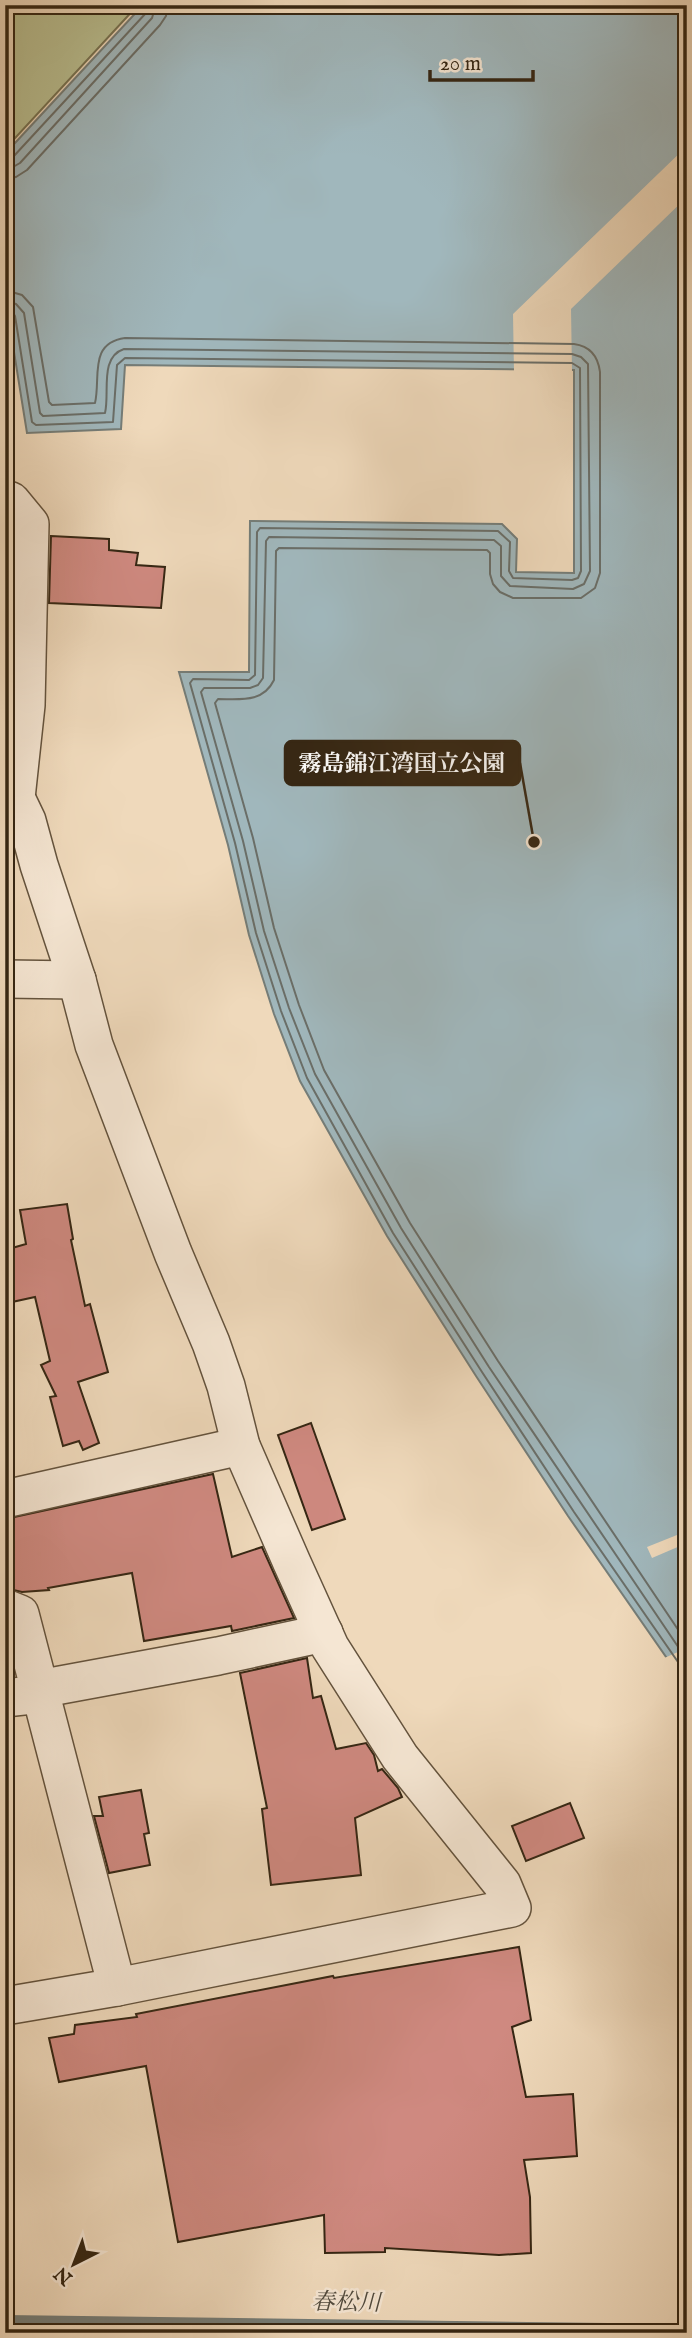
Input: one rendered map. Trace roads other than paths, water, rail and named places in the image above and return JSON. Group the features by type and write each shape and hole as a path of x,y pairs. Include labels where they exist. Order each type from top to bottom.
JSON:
{"street":[{"path":"5,499 11,501 30,524 26,705 11,799 27,821 77,979 94,1045 222,1376 241,1446 330,1647 400,1757 502,1884 512,1908 117,1987 5,2006"},
{"path":"5,979 77,979"},
{"path":"5,1499 241,1446"},
{"path":"5,1608 20,1614 28,1694 117,1987"},
{"path":"28,1694 324,1633"}],"water":[{"path":"143,5 687,5 687,1687 568,1516 476,1376 387,1236 300,1081 274,1014 249,935 228,845 179,672 249,672 250,521 502,524 517,539 516,572 574,573 574,370 125,365 121,429 27,433 5,296 5,156"}],"waterway":[{"name":"春松川","path":"5,2320 687,2329"}],"place":[{"name":"霧島錦江湾国立公園","path":"534,842"}]}
